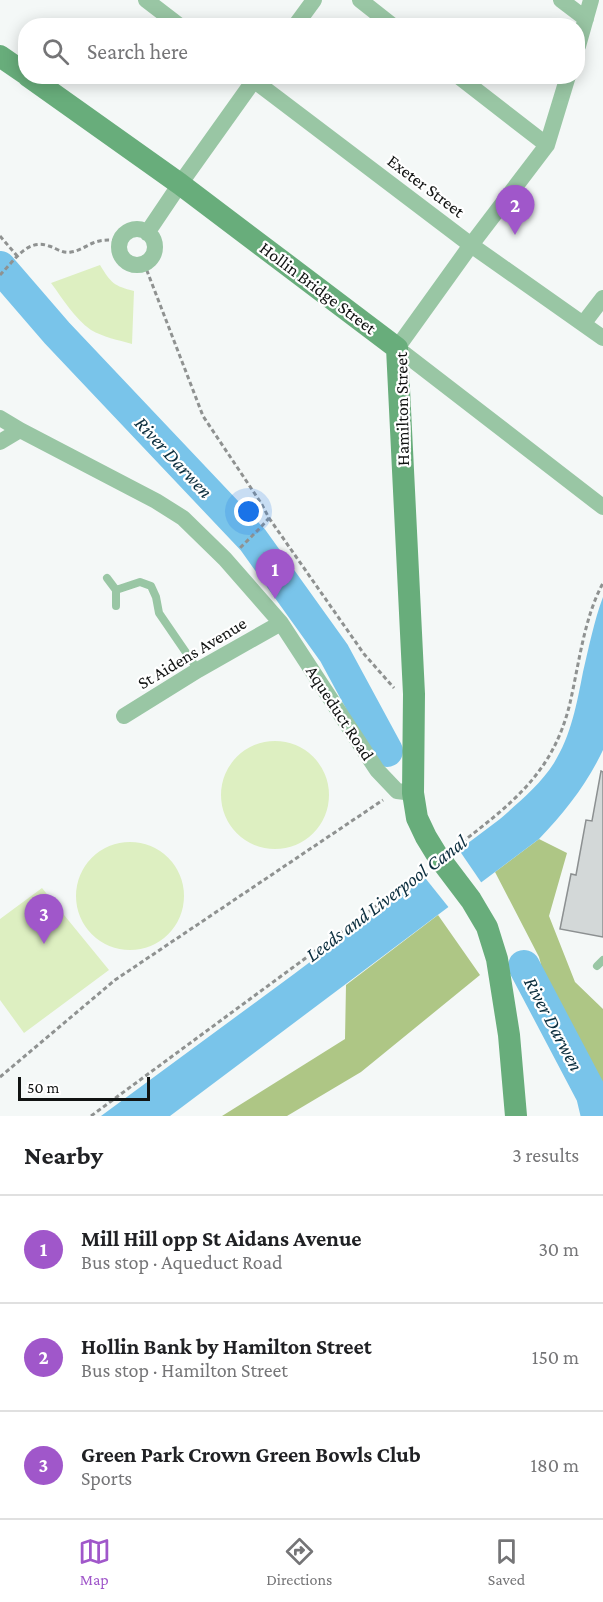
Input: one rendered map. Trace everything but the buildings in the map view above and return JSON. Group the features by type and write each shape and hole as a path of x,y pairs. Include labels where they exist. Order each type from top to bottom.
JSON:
{"main road":[{"name":"Hollin Bridge Street","path":"0,56 18,69"},
{"name":"Hollin Bridge Street","path":"38,84 180,184 397,348"},
{"name":"Hamilton Street","path":"397,348 414,694 405,792"},
{"path":"405,792 426,837 471,900 487,927 497,960 509,1035 516,1116"}],"street":[{"path":"146,0 170,18"},
{"path":"301,18 314,0"},
{"path":"360,0 383,18"},
{"path":"561,0 585,18"},
{"path":"585,22 591,0"},
{"path":"147,233 249,84"},
{"name":"Exeter Street","path":"261,84 471,245 603,338"},
{"path":"468,84 547,145"},
{"name":"Hamilton Street","path":"397,348 547,145 566,84"},
{"path":"142,230 147,233 154,241 154,252 149,261 138,265 127,261 120,251 121,241 125,235 130,231 142,230"},
{"path":"583,324 603,298"},
{"name":"Hollin Bridge Street","path":"397,348 603,507"},
{"name":"Aqueduct Road","path":"0,418 156,501 183,518 225,559 281,623 377,770 405,792"},
{"path":"0,442 20,430"},
{"name":"St Aidens Avenue","path":"124,716 198,670 281,623"}],"lane":[{"path":"107,578 116,590 116,606"},
{"path":"116,590 140,582 151,586 159,613 198,670"}],"path":[{"path":"0,237 17,258"},
{"path":"0,274 23,249 37,243 70,253 94,242 108,239 121,241"},
{"path":"144,263 203,416 269,518 364,654 393,688 414,694"},
{"path":"239,548 269,518"},
{"path":"457,846 515,800 549,757 569,706 589,621 603,583"},
{"path":"0,1077 115,980 405,792"},
{"path":"91,1116 421,873"}],"green space":[{"path":"100,265 114,283 134,291 132,344 91,330 74,314 51,283"},
{"path":"275,741 296,745 313,757 325,774 329,795 325,816 313,833 296,845 275,849 254,845 237,833 225,816 221,795 225,774 237,757 254,745"},
{"path":"539,839 567,853 549,916 575,982 603,1009 603,1088 550,999 539,957 495,872"},
{"path":"130,842 151,846 168,858 180,875 184,896 180,917 168,934 151,946 130,950 109,946 92,934 80,917 76,896 80,875 92,858 109,846"},
{"path":"42,888 109,970 24,1033 0,1000 0,919"},
{"path":"438,915 480,975 361,1072 287,1116 222,1116 345,1039 346,985"}],"water":[{"path":"603,597 603,750 575,797 539,839 170,1116 101,1116 500,819 536,786 560,753 569,731"}],"pier":[{"path":"457,847 483,885 450,909 422,874"}],"waterway":[{"name":"River Darwen","path":"0,267 57,333 253,540 334,653 387,751"},
{"name":"River Darwen","path":"524,966 592,1095 597,1116"}],"place":[{"name":"Hollin Bank by Hamilton Street","path":"515,235"},
{"name":"Mill Hill opp St Aidans Avenue","path":"275,599"},
{"name":"Green Park Crown Green Bowls Club","path":"44,944"}],"water label":[{"name":"Leeds and Liverpool Canal","path":"386,898"}]}
